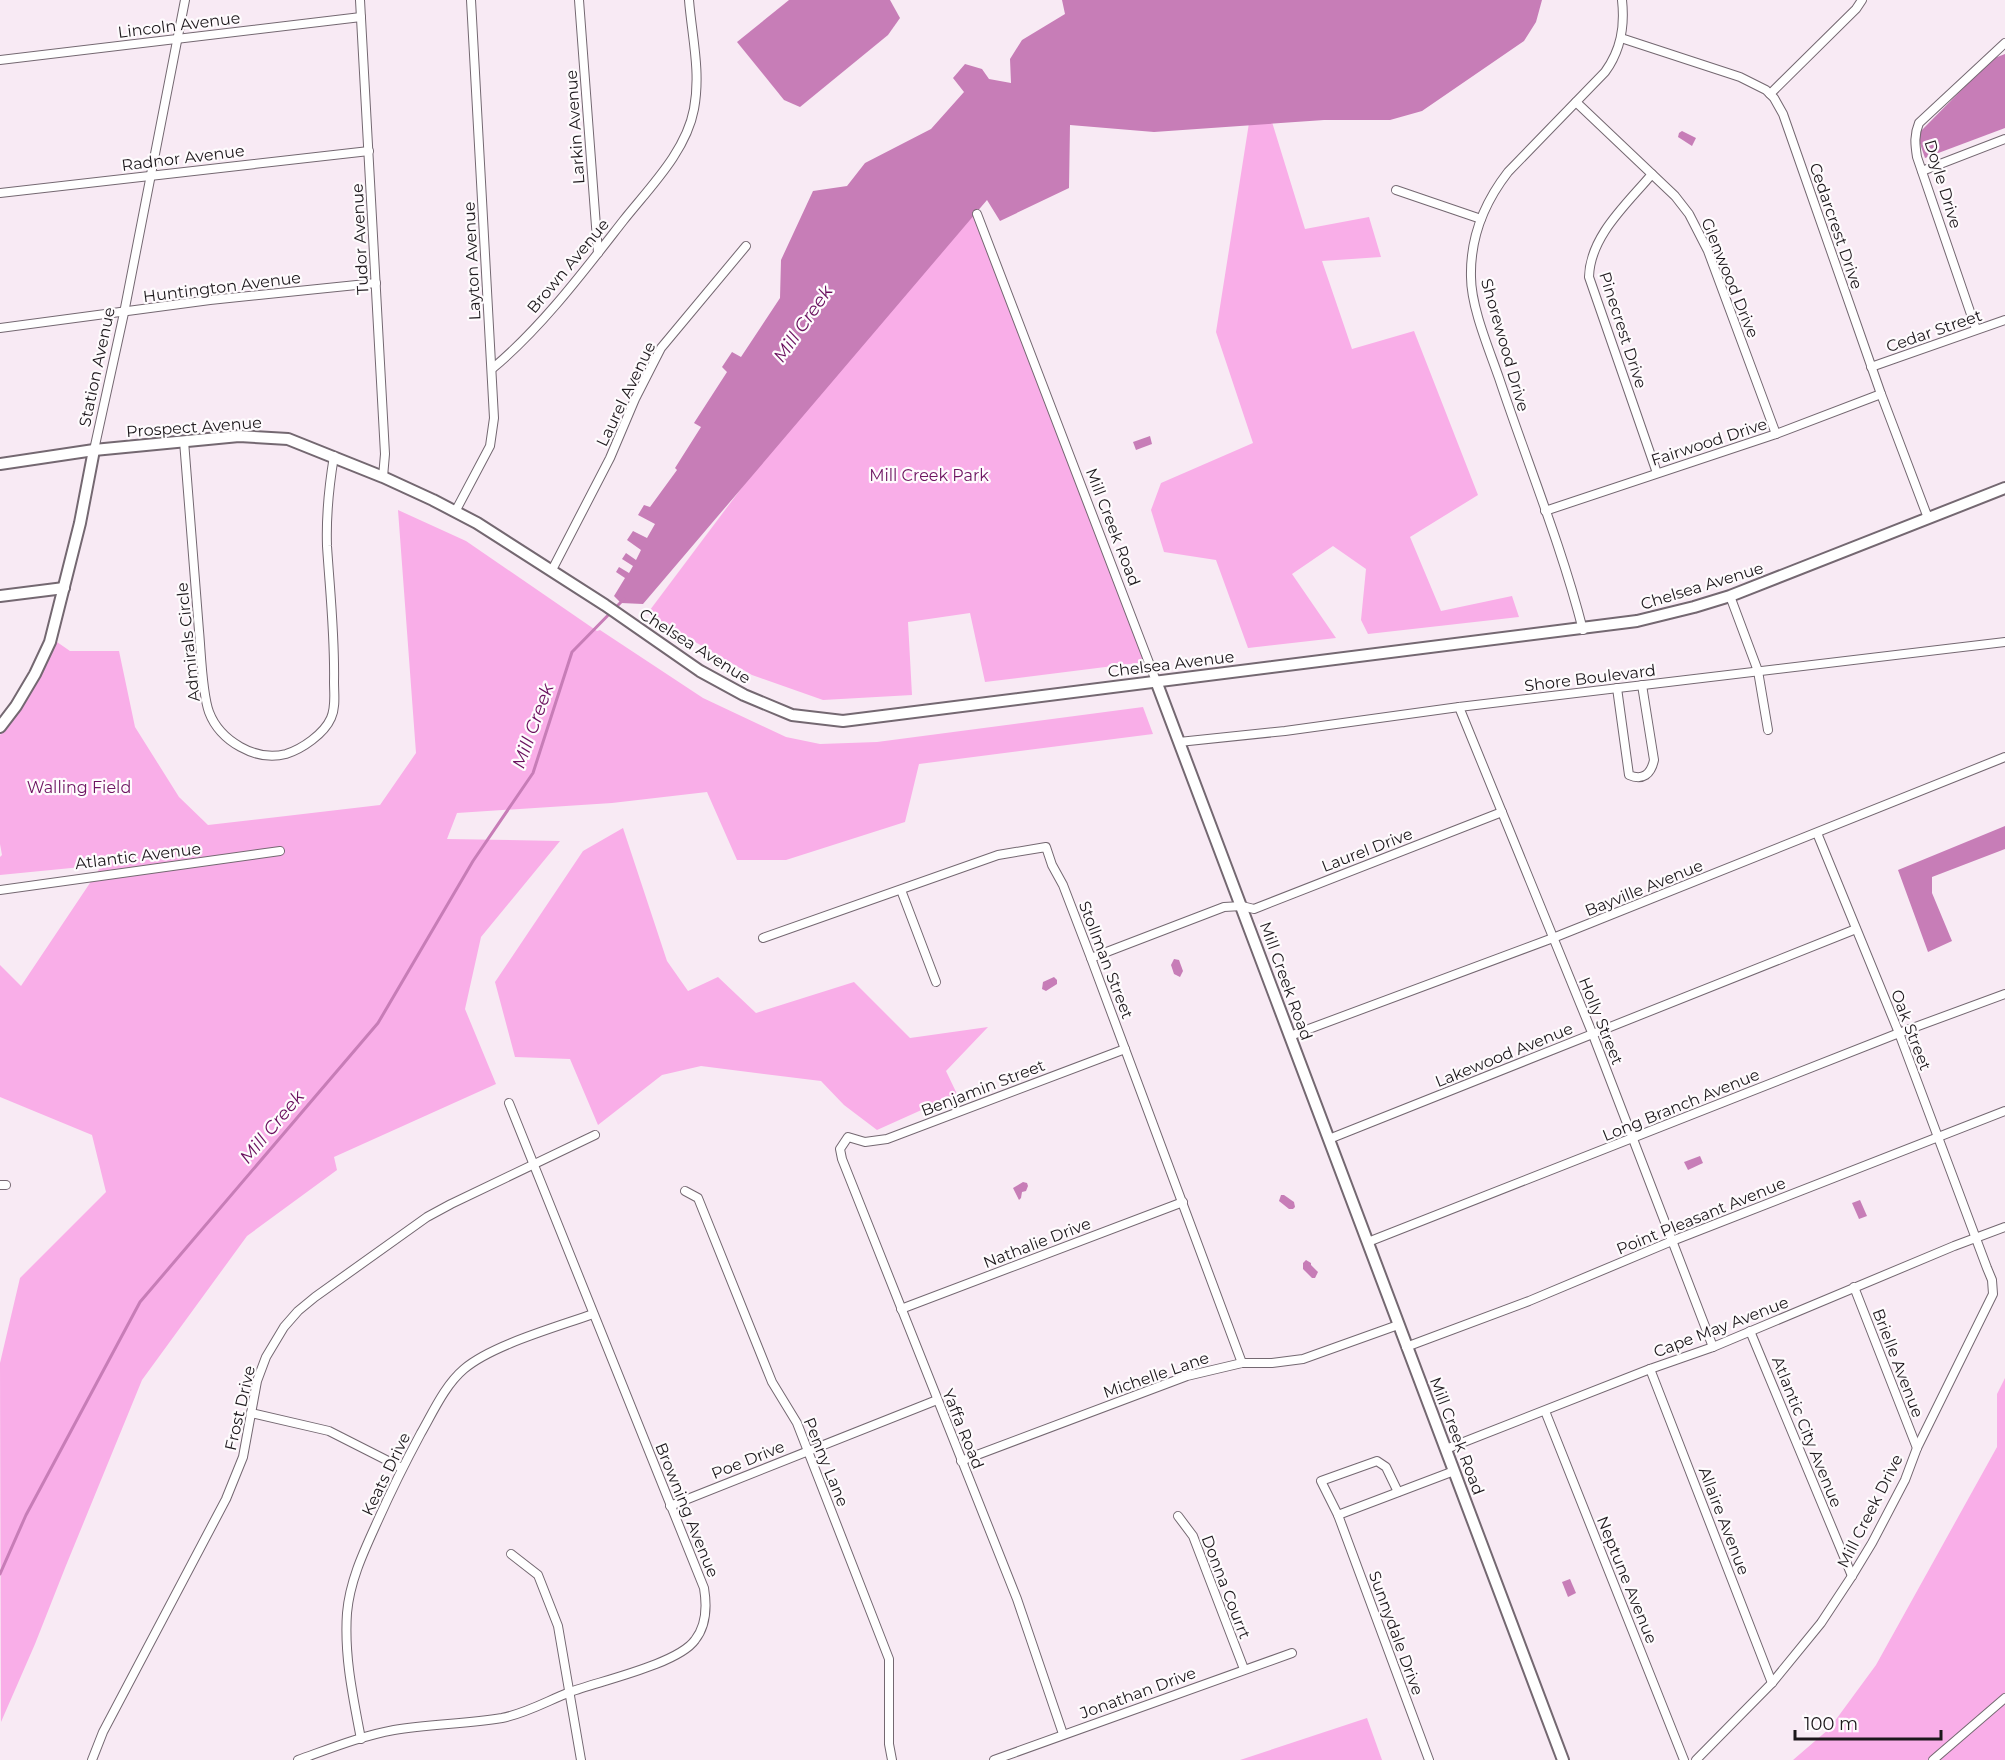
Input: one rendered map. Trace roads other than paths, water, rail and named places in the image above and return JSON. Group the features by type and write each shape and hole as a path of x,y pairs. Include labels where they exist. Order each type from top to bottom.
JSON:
{"main road":[{"name":"Prospect Avenue","path":"0,464 94,450 184,441 239,436 272,437 288,439 383,477"},
{"name":"Station Avenue","path":"0,727 16,706 42,658 56,622 80,523 94,450"},
{"name":"Chelsea Avenue","path":"383,477 455,512 552,570 721,683 769,707 792,715 843,722 1156,681 1583,630 1637,621 1730,596 2005,488"},
{"path":"0,596 64,588"},
{"name":"Mill Creek Road","path":"1156,681 1563,1760"}],"street":[{"name":"Station Avenue","path":"94,450 124,313 185,0"},
{"name":"Tudor Avenue","path":"360,0 385,454 383,477"},
{"name":"Layton Avenue","path":"455,512 490,446 494,418 471,0"},
{"name":"Larkin Avenue","path":"579,0 598,253"},
{"name":"Brown Avenue","path":"493,368 512,352 598,253 658,177 687,134 694,110 698,69 689,0"},
{"name":"Shorewood Drive","path":"1583,630 1571,583 1520,441 1470,279 1472,256 1481,219 1495,189 1508,172 1614,60 1621,38 1624,15 1622,0"},
{"path":"1621,38 1740,77 1770,94 1856,9 1862,0"},
{"name":"Lincoln Avenue","path":"0,60 361,17"},
{"name":"Doyle Drive","path":"1976,329 1914,141 1919,123 2005,44"},
{"name":"Cedarcrest Drive","path":"1770,94 1783,114 1871,367 1928,518"},
{"name":"Glenwood Drive","path":"1576,102 1675,196 1689,214 1698,230 1776,434"},
{"path":"1923,171 2005,139"},
{"name":"Radnor Avenue","path":"0,193 369,150"},
{"name":"Pinecrest Drive","path":"1652,174 1603,234 1592,253 1589,277 1657,473"},
{"path":"1396,190 1481,219"},
{"name":"Mill Creek Road","path":"977,214 1156,681"},
{"name":"Laurel Avenue","path":"552,570 610,458 635,399 661,348 746,246"},
{"name":"Huntington Avenue","path":"0,328 210,300 376,283"},
{"name":"Cedar Street","path":"1871,367 2005,320"},
{"name":"Fairwood Drive","path":"1545,511 1776,434 1881,394"},
{"name":"Admirals Circle","path":"184,441 201,655 208,711 228,739 244,749 276,756 309,743 331,719 334,707 334,660 327,544 328,493 334,456"},
{"path":"1730,596 1758,671 1768,730"},
{"name":"Shore Boulevard","path":"1179,742 2005,642"},
{"path":"1617,688 1629,775 1636,778 1647,775 1654,760 1642,686"},
{"name":"Holly Street","path":"1459,707 1593,1035 1713,1347"},
{"name":"Bayville Avenue","path":"1290,1036 1553,938 2005,757"},
{"name":"Laurel Drive","path":"1091,958 1224,907 1242,906 1254,909 1502,812"},
{"name":"Oak Street","path":"1817,833 1899,1033 1976,1238"},
{"name":"Stollman Street","path":"763,938 998,855 1046,847 1052,865 1064,885 1242,1363"},
{"name":"Atlantic Avenue","path":"0,890 280,851"},
{"path":"901,890 936,982"},
{"name":"Lakewood Avenue","path":"1329,1139 1856,929"},
{"name":"Long Branch Avenue","path":"1368,1242 1899,1033 2005,994"},
{"name":"Benjamin Street","path":"848,1137 865,1142 887,1139 1125,1049"},
{"name":"Browning Avenue","path":"298,1760 393,1730 503,1718 533,1709 568,1693 669,1659 694,1642 700,1632 707,1605 704,1588 508,1103"},
{"name":"Point Pleasant Avenue","path":"1406,1347 1529,1301 1672,1241 2005,1111"},
{"name":"Frost Drive","path":"92,1760 103,1732 226,1499 243,1456 257,1381 266,1357 284,1327 315,1297 427,1217 595,1136"},
{"name":"Yaffa Road","path":"848,1137 840,1149 842,1159 1017,1599 1063,1734"},
{"name":"Penny Lane","path":"685,1191 698,1198 772,1382 808,1450 889,1659 889,1744 892,1760"},
{"name":"Nathalie Drive","path":"901,1309 1183,1202"},
{"name":"Cape May Avenue","path":"1446,1449 1650,1369 1713,1347 1954,1245 2005,1227"},
{"name":"Mill Creek Drive","path":"1696,1760 1772,1683 1821,1623 1872,1543 1905,1480 1917,1448 1993,1294 1992,1280 1976,1238"},
{"name":"Brielle Avenue","path":"1854,1287 1917,1448"},
{"name":"Keats Drive","path":"361,1739 348,1663 348,1610 353,1581 361,1557 402,1468 451,1383 464,1369 514,1342 593,1314"},
{"name":"Michelle Lane","path":"961,1461 1187,1376 1242,1363 1272,1363 1303,1359 1398,1325"},
{"name":"Atlantic City Avenue","path":"1750,1331 1852,1576"},
{"name":"Allaire Avenue","path":"1650,1369 1772,1683"},
{"name":"Poe Drive","path":"670,1506 937,1400"},
{"name":"Neptune Avenue","path":"1545,1411 1684,1760"},
{"path":"251,1413 329,1431 402,1468"},
{"name":"Sunnydale Drive","path":"1398,1492 1386,1467 1377,1461 1321,1481 1338,1515 1429,1760"},
{"path":"1338,1515 1454,1471"},
{"name":"Donna Courrt","path":"1178,1516 1193,1536 1244,1669"},
{"path":"511,1554 538,1575 558,1626 581,1760"},
{"name":"Jonathan Drive","path":"994,1760 1292,1653"},
{"path":"1933,1760 2005,1698"}],"water":[{"path":"789,0 890,0 900,18 888,35 800,107 784,100 737,42"},
{"path":"1062,0 1542,0 1536,22 1524,41 1422,111 1390,120 1324,120 1154,132 1070,125 1069,188 1000,221 987,200 643,604 621,603 614,596 625,578 616,572 619,567 629,573 633,566 622,559 626,553 636,560 641,550 627,540 633,531 647,538 655,524 638,515 644,505 650,507 677,470 675,468 701,427 694,423 727,372 722,367 732,352 741,357 780,298 781,260 813,191 847,186 865,163 931,129 964,92 953,78 965,64 982,69 989,79 1011,83 1010,59 1022,40 1065,14"},
{"path":"2005,54 2005,128 1925,158 1917,135 1992,59"},
{"path":"1682,131 1696,138 1692,146 1678,137"},
{"path":"1150,436 1152,444 1136,450 1133,442"},
{"path":"2005,826 2005,849 1932,877 1932,893 1952,941 1928,952 1898,870"},
{"path":"1174,959 1179,960 1183,971 1180,977 1174,974 1171,965"},
{"path":"1054,977 1057,984 1046,991 1042,989 1043,982"},
{"path":"1700,1156 1703,1163 1688,1170 1684,1162"},
{"path":"1023,1182 1028,1186 1026,1191 1022,1192 1019,1200 1013,1188"},
{"path":"1281,1195 1294,1202 1293,1209 1289,1209 1279,1201"},
{"path":"1860,1200 1867,1216 1859,1219 1852,1203"},
{"path":"1306,1260 1318,1272 1315,1278 1303,1269 1303,1263"},
{"path":"1570,1579 1576,1593 1568,1597 1562,1582"}],"waterway":[{"name":"Mill Creek","path":"0,1574 26,1515 140,1302 378,1023 473,861 533,773 572,652 624,599"}],"park label":[{"name":"Mill Creek Park","path":"929,475"},
{"name":"Walling Field","path":"79,787"}]}
